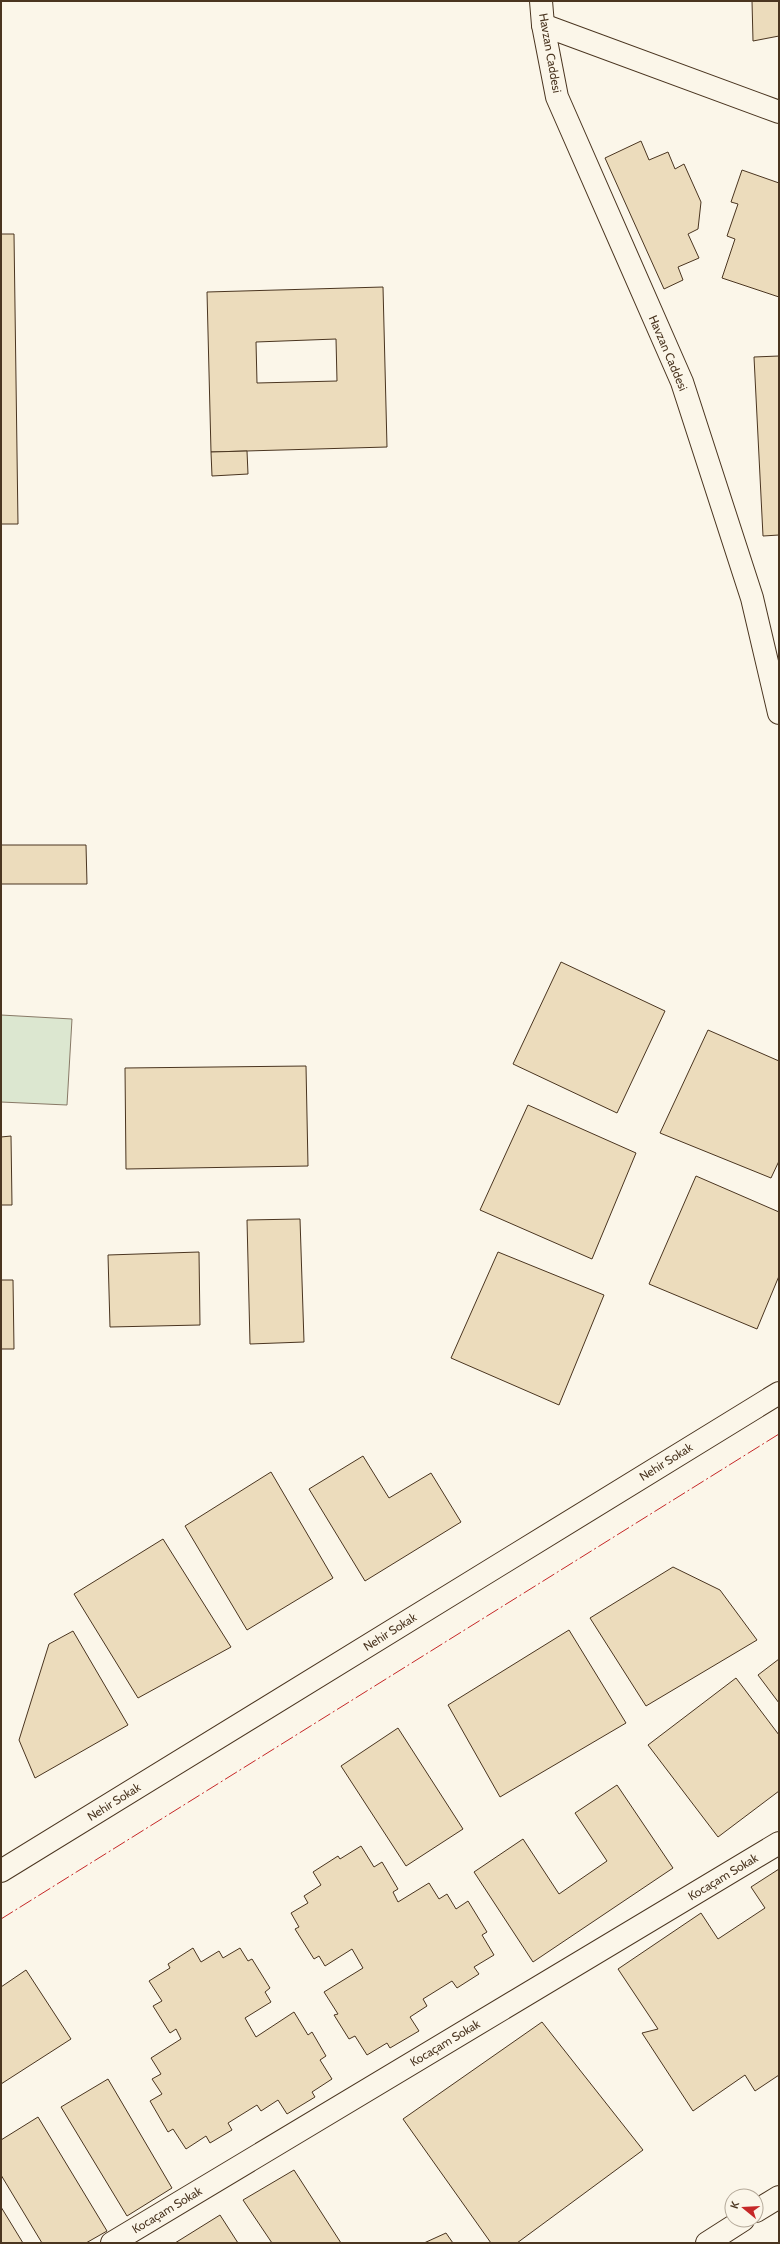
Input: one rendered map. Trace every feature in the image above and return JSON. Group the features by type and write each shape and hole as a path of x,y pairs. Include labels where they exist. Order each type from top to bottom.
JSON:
{"street":[{"name":"Havzan Caddesi","path":"541,1 557,97 682,382 752,598 779,713"},
{"path":"544,25 779,112"},
{"name":"Nehir Sokak","path":"1,1871 779,1392"},
{"name":"Kocaçam Sokak","path":"112,2243 779,1843"},
{"path":"764,2206 779,2197"},
{"path":"707,2243 730,2228"}],"green space":[{"path":"1,1015 72,1019 67,1105 1,1102"}],"building":[{"path":"752,1 779,1 779,36 753,41"},
{"path":"641,141 649,160 668,152 675,169 684,164 701,202 698,229 688,234 699,258 678,267 683,280 664,289 605,158"},
{"path":"742,170 779,183 779,297 722,278 735,239 727,236 738,204 731,202"},
{"path":"1,234 14,234 18,524 1,524"},
{"path":"383,287 387,447 211,452 207,292","holes":["336,339 337,381 257,383 256,342"]},
{"path":"779,356 779,535 763,536 754,357"},
{"path":"247,451 248,474 212,476 211,452"},
{"path":"1,845 86,845 87,884 1,884"},
{"path":"561,962 665,1011 617,1113 513,1064"},
{"path":"708,1030 779,1061 779,1161 771,1178 660,1133"},
{"path":"306,1066 308,1166 126,1169 125,1068"},
{"path":"528,1105 636,1153 592,1259 480,1210"},
{"path":"11,1136 12,1205 1,1205 1,1137"},
{"path":"696,1176 779,1212 779,1276 757,1329 649,1284"},
{"path":"300,1219 304,1342 250,1344 247,1220"},
{"path":"199,1252 200,1325 110,1327 108,1255"},
{"path":"498,1252 604,1295 559,1405 451,1358"},
{"path":"1,1280 13,1280 14,1349 1,1349"},
{"path":"363,1456 389,1498 431,1473 461,1522 365,1581 309,1489"},
{"path":"271,1472 333,1578 247,1630 185,1526"},
{"path":"163,1539 231,1647 138,1698 74,1594"},
{"path":"673,1567 720,1590 757,1640 646,1706 590,1618"},
{"path":"569,1630 626,1723 500,1797 448,1705"},
{"path":"73,1631 128,1725 35,1778 19,1740 49,1644"},
{"path":"779,1659 779,1703 758,1675"},
{"path":"736,1678 779,1735 779,1791 718,1837 648,1745"},
{"path":"398,1728 463,1829 406,1866 341,1766"},
{"path":"617,1785 673,1868 533,1962 474,1872 523,1839 559,1894 607,1861 575,1813"},
{"path":"361,1846 374,1867 382,1862 398,1889 393,1892 398,1902 429,1883 439,1899 447,1894 456,1909 468,1901 487,1932 482,1935 494,1955 474,1967 479,1974 457,1988 452,1981 423,1999 427,2006 410,2017 419,2031 390,2048 387,2043 367,2055 355,2036 349,2039 334,2015 338,2014 324,1992 363,1968 352,1949 325,1966 319,1956 314,1959 295,1929 299,1927 291,1913 308,1903 304,1896 321,1885 313,1872 338,1856 340,1859"},
{"path":"779,1869 779,2075 755,2091 745,2075 693,2111 642,2033 658,2029 618,1969 701,1913 718,1939 765,1908 751,1887"},
{"path":"193,1948 201,1962 219,1951 223,1958 240,1948 248,1961 252,1959 270,1988 265,1992 271,2002 245,2018 256,2037 294,2012 308,2035 312,2032 326,2056 320,2060 332,2079 312,2092 315,2097 287,2114 278,2100 261,2111 257,2105 228,2123 232,2130 210,2143 206,2136 186,2149 173,2129 168,2132 150,2101 162,2094 152,2079 161,2074 151,2058 181,2039 176,2029 170,2033 153,2006 162,2001 149,1981 170,1968 168,1964"},
{"path":"26,1970 71,2039 1,2084 1,1987"},
{"path":"542,2022 643,2150 517,2243 491,2243 403,2119"},
{"path":"108,2079 172,2188 127,2216 61,2107"},
{"path":"38,2117 107,2231 86,2243 42,2243 1,2175 1,2140"},
{"path":"294,2170 341,2243 272,2243 243,2200"},
{"path":"1,2207 23,2243 1,2243"},
{"path":"220,2215 238,2243 175,2243"},
{"path":"446,2233 453,2243 424,2243"}],"power":[{"path":"1,1919 779,1434"}]}
